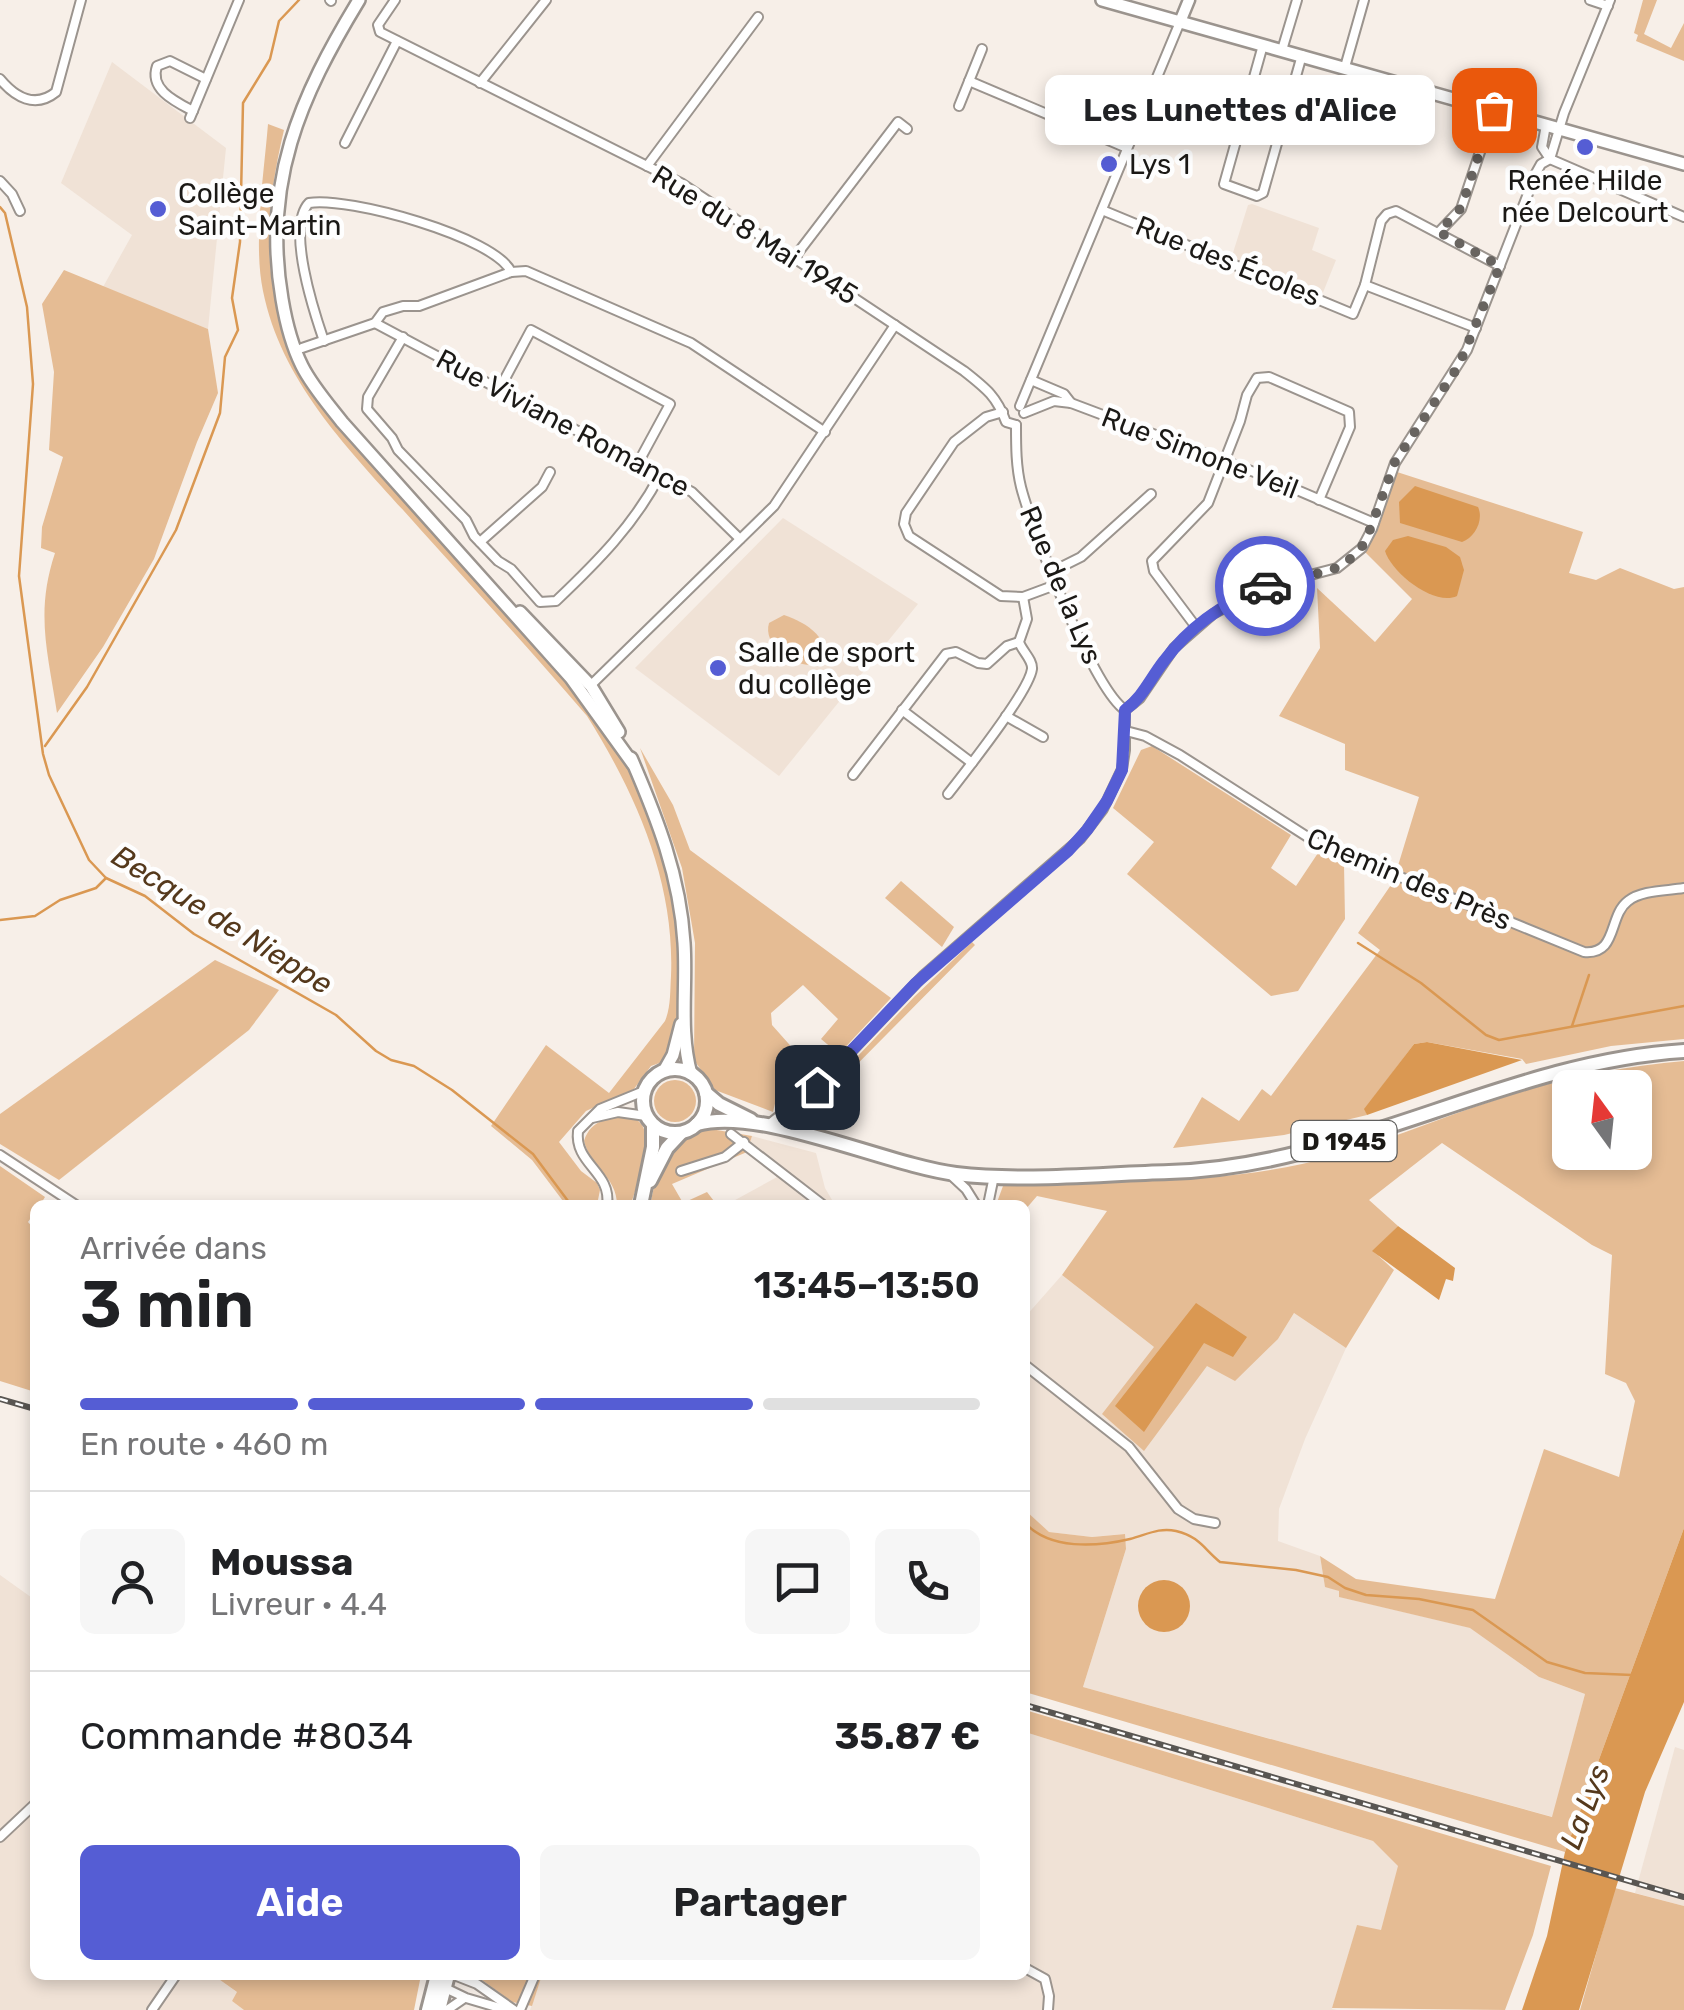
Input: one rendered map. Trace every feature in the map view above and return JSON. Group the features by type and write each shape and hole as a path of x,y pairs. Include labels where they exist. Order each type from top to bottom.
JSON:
{"main road":[{"path":"359,0 295,126 279,185 275,242 288,330 312,384 360,443 587,689 634,764 664,835 677,888 684,944 684,1015 691,1074 706,1093 706,1108 697,1124 681,1133 668,1148 643,1200"},
{"path":"324,67 368,0"},
{"path":"1102,0 1684,164"},
{"path":"282,301 328,404"},
{"path":"664,1071 673,1056 684,1015"},
{"name":"D 1945","path":"697,1124 721,1120 768,1126 948,1172 994,1176 1186,1172 1262,1163 1326,1148 1551,1072 1618,1058 1684,1051"},
{"path":"642,1200 654,1147 650,1121 642,1106 644,1091 652,1078 664,1071 676,1069 691,1074"},
{"name":"D 1945","path":"706,1093 728,1109 768,1126"},
{"path":"650,1121 666,1132 681,1133"},
{"path":"428,2010 443,1980"},
{"path":"439,2010 444,1980"}],"street":[{"path":"0,78 18,96 29,100 47,99 56,92 81,0"},
{"path":"206,78 170,61 158,66 154,76 157,86 191,114 239,0"},
{"name":"Rue du 8 Mai 1945","path":"395,0 378,25 380,32 697,193 964,371 991,393 1004,411"},
{"path":"480,82 546,0"},
{"path":"1004,411 1006,422 1016,425 1022,421 1031,380 1189,0"},
{"path":"1282,50 1296,0"},
{"path":"1345,67 1364,0"},
{"path":"768,1126 817,1087 924,975 1075,844 1098,816 1119,776 1125,710 1140,698 1168,655 1196,627 1257,590 1342,565 1365,543 1395,462 1459,365 1536,173 1550,159 1609,3 1590,0"},
{"path":"647,166 758,17"},
{"path":"345,143 397,41"},
{"path":"1262,45 1224,184 1257,196 1263,193 1302,56"},
{"path":"959,106 982,49"},
{"path":"969,81 1127,148"},
{"path":"1439,232 1461,208 1494,110"},
{"path":"794,258 898,122 907,129"},
{"path":"1546,125 1542,147 1550,159 1684,217"},
{"path":"0,181 12,194 20,212"},
{"path":"324,341 309,300 302,254 302,213 309,203 414,218 499,256 512,272"},
{"name":"Rue des Écoles","path":"1102,210 1353,314 1365,285"},
{"path":"1476,328 1365,285 1373,246 1386,214 1399,211 1500,266"},
{"path":"302,348 375,323 383,312 419,306 512,272 536,274 682,339 825,432"},
{"name":"Rue Viviane Romance","path":"375,323 698,496 740,539"},
{"path":"587,689 783,495 895,325"},
{"path":"500,388 532,330 670,404 638,463"},
{"path":"403,337 368,397 367,409 398,450 468,522 480,542 540,602 554,602 626,530 660,475"},
{"path":"1196,627 1154,571 1152,561 1205,508 1254,379 1267,376 1312,393 1345,408 1351,418 1319,500"},
{"path":"1031,380 1064,394 1071,403"},
{"name":"Rue Simone Veil","path":"1022,409 1054,401 1071,403 1374,524"},
{"path":"1022,409 1011,404 1004,411 986,416 957,438 906,513 904,524 909,536 1006,598 1023,597 1058,584"},
{"name":"Rue de la Lys","path":"1016,425 1022,488 1053,571 1105,689 1113,702 1125,710"},
{"path":"480,542 542,487 550,472"},
{"path":"1053,571 1082,557 1151,494"},
{"path":"948,794 1006,716 1032,670 1019,642 1027,619 1023,597"},
{"path":"853,775 946,654 956,652 978,664 987,664 1007,646 1019,642"},
{"path":"902,710 972,763"},
{"path":"1006,716 1043,738"},
{"name":"Chemin des Près","path":"1126,732 1145,736 1180,755 1318,844 1584,952 1593,953 1606,946 1629,900 1684,888"},
{"path":"607,1200 605,1182 579,1151 577,1135 584,1122 605,1106 644,1091"},
{"path":"584,1122 610,1113 650,1121"},
{"path":"732,1134 817,1200"},
{"path":"682,1170 725,1157 744,1142"},
{"path":"0,1155 68,1200"},
{"path":"948,1172 973,1200"},
{"path":"989,1200 994,1176"},
{"path":"1030,1368 1129,1446 1178,1510 1194,1520 1215,1522"},
{"path":"0,1836 30,1809"},
{"path":"1030,1971 1044,1980 1048,2010"},
{"path":"152,2010 173,1980"},
{"path":"445,1980 466,1998 514,2010"},
{"path":"451,1980 478,1984 514,2010"},
{"path":"514,2010 533,1980"},
{"path":"447,2010 466,1998"}],"shaded area":[{"path":"1643,0 1657,0 1644,34 1671,48 1684,23 1684,61 1636,41 1638,35 1634,33"},
{"name":"Collège Saint-Martin","path":"112,62 226,148 208,329 103,287 132,235 61,183"},
{"path":"268,124 284,130 270,215 269,254 283,328 298,363 345,436 577,690 634,782 661,849 670,884 679,956 678,1010 670,1049 665,1061 651,1066 634,1089 586,1111 559,1142 581,1171 597,1183 598,1200 562,1200 532,1160 491,1126 546,1045 609,1093 665,1021 670,999 671,941 649,840 621,776 587,716 348,448 305,390 273,326 263,291 260,208"},
{"path":"1248,205 1319,228 1312,250 1336,260 1322,295 1234,259"},
{"path":"64,270 208,329 218,393 154,559 103,647 57,713 44,614 55,553 41,548 42,527 63,457 49,450 54,372 42,304"},
{"path":"1397,472 1583,532 1569,573 1596,580 1620,568 1674,589 1684,587 1684,1039 1611,1046 1526,1064 1522,1059 1427,1042 1414,1044 1365,1109 1367,1115 1284,1135 1173,1148 1202,1097 1239,1121 1262,1089 1271,1096 1380,950 1358,933 1393,882 1419,797 1345,770 1345,744 1279,716 1320,648 1317,588 1375,642 1412,599 1365,552 1377,532"},
{"path":"783,518 918,604 779,776 635,668"},
{"path":"784,615 801,622 821,640 823,656 818,664 800,664 776,648 768,632 769,623"},
{"path":"1152,746 1291,835 1271,868 1296,886 1318,853 1344,864 1345,919 1298,991 1271,996 1127,874 1154,842 1113,808 1141,750"},
{"path":"640,748 673,805 690,850 891,998 839,1054 821,1039 838,1019 803,985 771,1013 772,1025 804,1061 780,1083 773,1112 715,1090 694,1060 695,943 682,868"},
{"path":"901,881 954,927 942,947 885,898"},
{"path":"972,942 975,945 801,1121 793,1118 816,1100"},
{"path":"215,960 279,990 249,1030 59,1180 0,1144 0,1114"},
{"path":"1684,1061 1684,1528 1565,1852 1030,1693 1030,1515 1049,1532 1092,1537 1125,1534 1126,1549 1083,1687 1552,1817 1585,1694 1539,1677 1470,1628 1339,1597 1339,1591 1325,1587 1320,1556 1356,1579 1495,1599 1544,1449 1619,1477 1635,1401 1626,1383 1605,1374 1612,1255 1442,1143 1369,1200 1398,1226 1373,1251 1394,1270 1346,1348 1294,1313 1278,1339 1235,1381 1207,1366 1144,1451 1102,1414 1154,1347 1062,1275 1107,1211 1037,1196 1030,1204 1030,1200 998,1200 1003,1186 1169,1180 1293,1166 1358,1149 1552,1083 1552,1170 1652,1170 1652,1070 1616,1070"},
{"path":"675,1080 690,1086 696,1101 690,1116 675,1122 660,1116 654,1101 660,1086"},
{"path":"631,1117 645,1132 645,1156 633,1200 616,1200 613,1187 584,1141 591,1128 616,1118"},
{"path":"705,1128 752,1136 747,1152 672,1184 681,1200 651,1200 655,1182 675,1144"},
{"path":"752,1136 816,1153 832,1200 735,1200 777,1177 747,1152"},
{"path":"0,1166 45,1197 30,1200 28,1222 30,1390 0,1381"},
{"path":"707,1192 713,1200 690,1200"},
{"path":"1062,1275 1154,1347 1207,1366 1278,1339 1294,1313 1346,1348 1279,1509 1278,1541 1320,1556 1325,1586 1339,1591 1340,1597 1471,1628 1539,1677 1585,1694 1553,1817 1083,1687 1126,1549 1124,1534 1092,1537 1048,1532 1030,1515 1030,1311"},
{"path":"0,1575 30,1596 30,1980 220,1980 238,1993 232,2001 244,2010 0,2010"},
{"path":"1030,1711 1551,1866 1533,1935 1505,2010 1332,2008 1357,1925 1381,1930 1398,1866 1373,1841 1030,1734"},
{"path":"1030,1734 1373,1841 1399,1866 1381,1931 1357,1926 1332,2009 1337,2010 530,2010 540,1980 1030,1980"},
{"path":"1675,1747 1684,1750 1684,1906 1635,1893"},
{"path":"1615,1888 1684,1906 1684,2010 1580,2010"},
{"path":"220,1980 420,1980 414,2010 244,2010 232,2001 237,1992"},
{"path":"482,1980 540,1980 532,2006 512,2002"}],"water":[{"path":"1415,486 1478,507 1479,522 1467,540 1462,542 1400,523 1399,502"},
{"path":"1408,536 1446,547 1460,557 1464,570 1457,596 1437,597 1426,592 1396,568 1385,551 1393,540"},
{"path":"1427,1042 1522,1060 1367,1115 1364,1109 1414,1044"},
{"path":"1398,1226 1455,1268 1453,1281 1446,1279 1439,1300 1372,1251"},
{"path":"1196,1303 1247,1337 1233,1357 1204,1343 1144,1432 1115,1406"},
{"name":"La Lys","path":"1684,1528 1684,1702 1645,1792 1579,2010 1522,2010 1547,1936 1565,1852"},
{"path":"1164,1580 1182,1588 1190,1606 1182,1624 1164,1632 1146,1624 1138,1606 1146,1588"}],"waterway":[{"path":"45,746 87,687 176,530 220,413 225,357 238,330 232,298 240,242 243,103 270,59 279,21 299,0"},
{"name":"Becque de Nieppe","path":"0,207 5,213 27,307 33,384 19,576 43,754 89,860 106,878 145,896 194,934 336,1015 376,1051 414,1066 452,1090 533,1154 567,1200"},
{"path":"0,920 35,916 60,900 96,888 106,878"},
{"path":"1358,943 1421,983 1486,1035 1499,1040 1684,1006"},
{"path":"1572,1026 1589,975"},
{"name":"Becque de Nieppe","path":"1030,1528 1047,1538 1074,1544 1103,1544 1158,1531 1176,1531 1196,1540 1220,1562 1296,1570 1328,1577 1366,1595 1419,1599 1473,1610 1547,1662 1585,1673 1632,1675"}],"railway":[{"path":"0,1399 30,1408"},
{"path":"1030,1706 1684,1897"}],"way so far":[{"path":"1265,586 1332,570 1362,548 1395,462 1467,350 1500,266 1439,232 1461,208 1494,110"}],"place":[{"name":"Les Lunettes d'Alice","path":"1494,110"},
{"name":"Renée Hilde née Delcourt","path":"1585,147"},
{"name":"Lys 1","path":"1109,164"},
{"name":"Collège Saint-Martin","path":"158,209"},
{"name":"Salle de sport du collège","path":"718,668"}],"route":[{"path":"817,1087 924,975 1075,844 1098,816 1119,776 1124,762 1125,710 1140,698 1181,640 1222,608 1265,586"}]}
